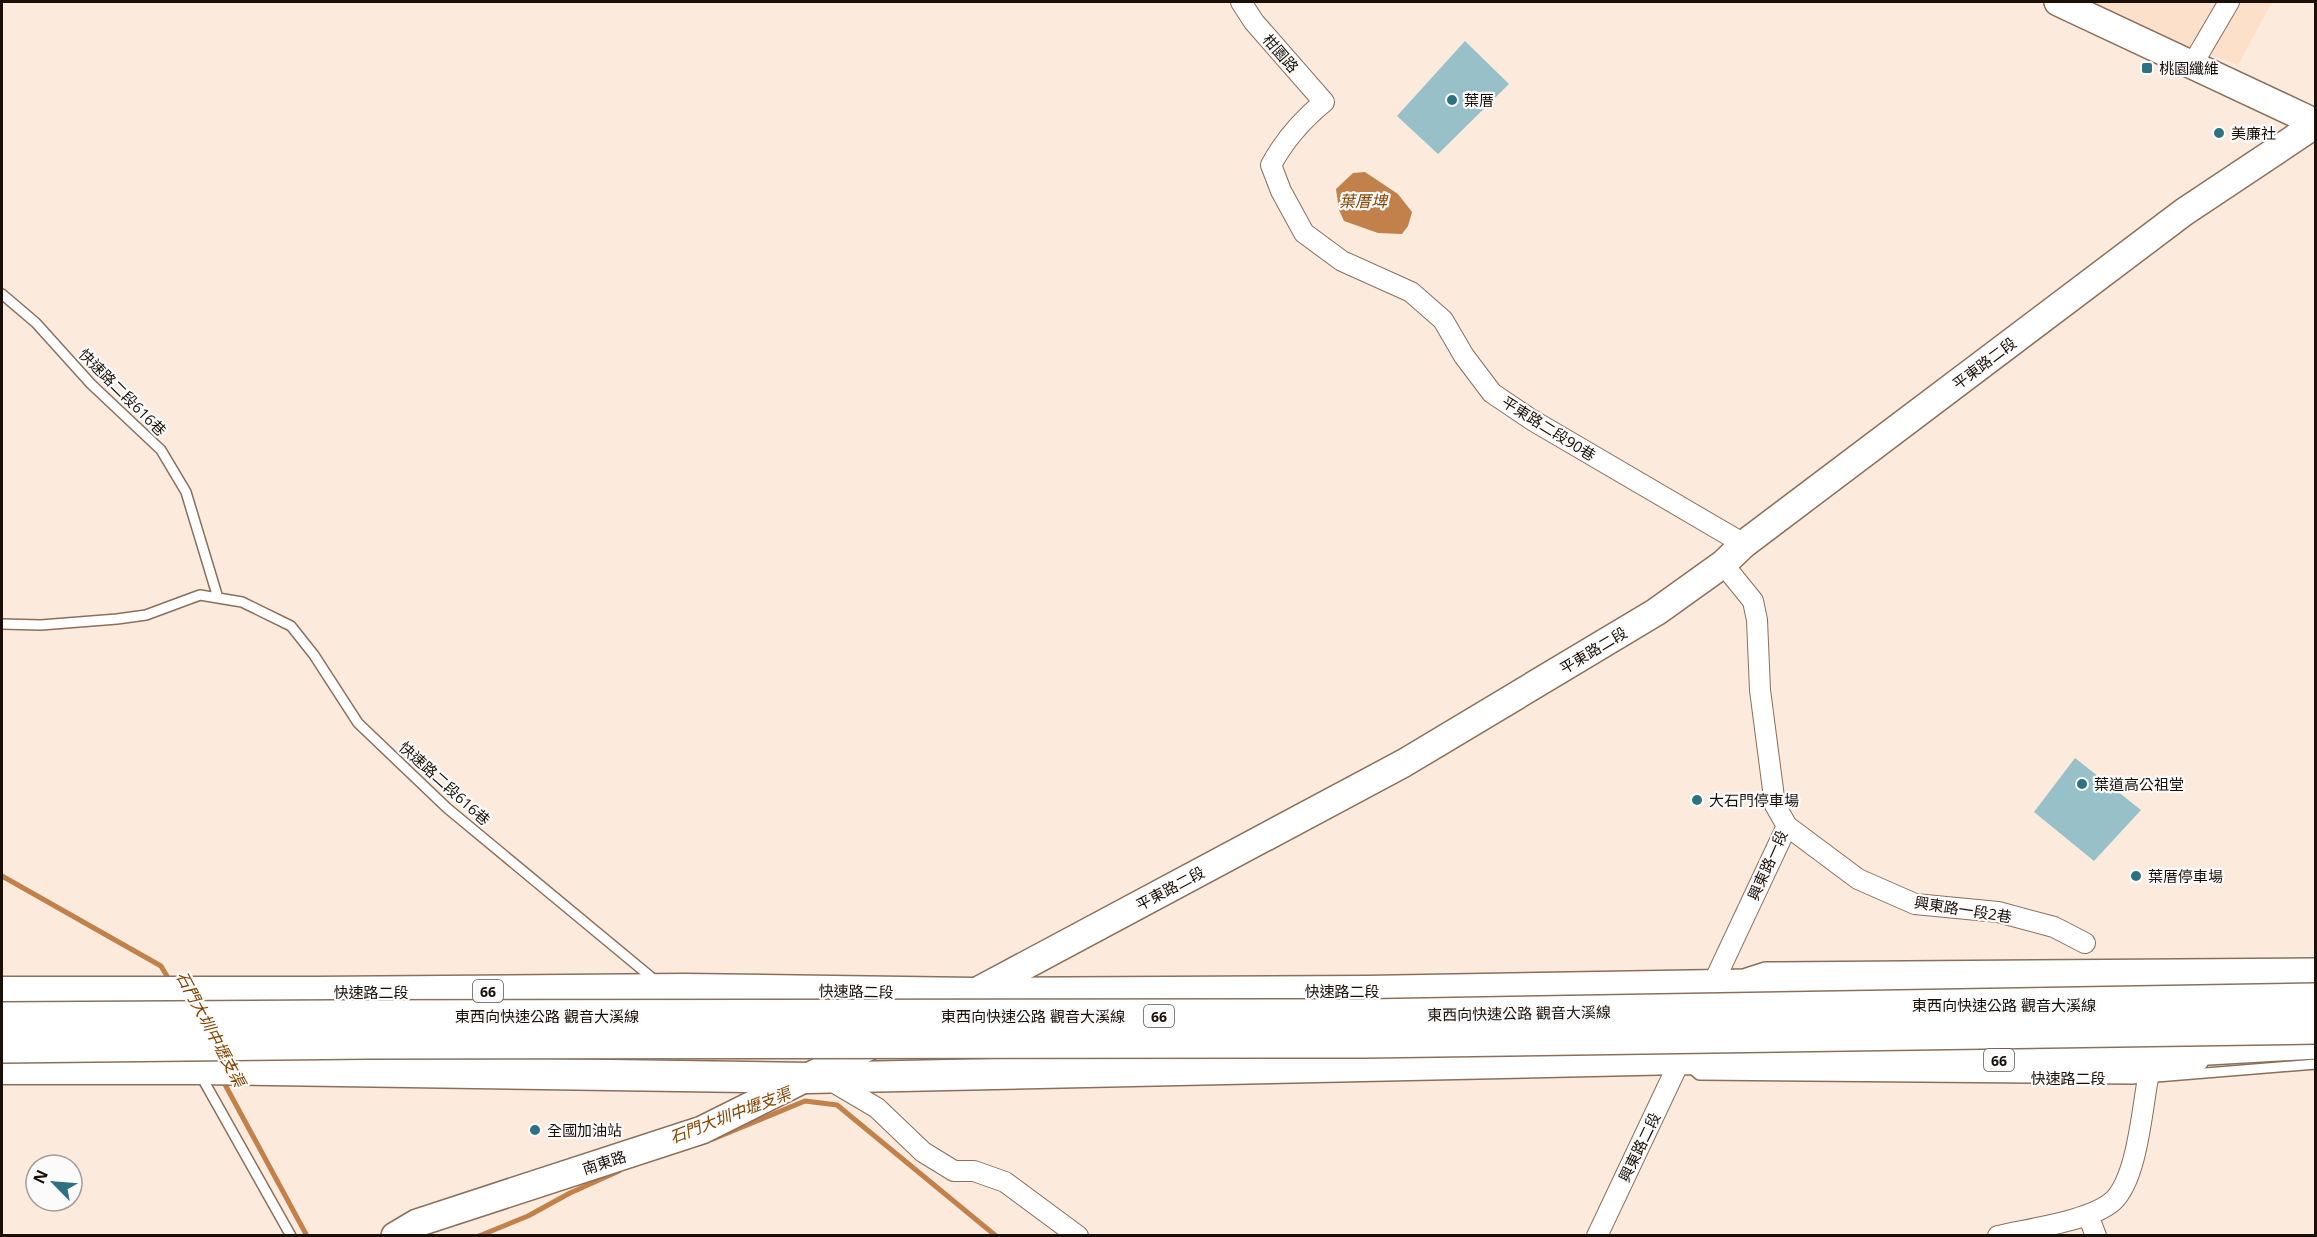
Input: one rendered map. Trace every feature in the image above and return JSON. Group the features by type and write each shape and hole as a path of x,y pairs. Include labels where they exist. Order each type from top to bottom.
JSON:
{"highway":[{"path":"1991,1019 2074,991 2316,978"},
{"name":"東西向快速公路 觀音大溪線","path":"2,1046 367,1042 1366,1041 1991,1019 2316,999"},
{"name":"東西向快速公路 觀音大溪線","path":"2,1019 1368,1016 1950,1004 1991,1019 2316,1027"},
{"path":"1991,1019 2208,1048 2316,1042"}],"main road":[{"name":"快速路二段","path":"2,992 158,1001 328,992 666,989 974,993 1367,991 2316,978"},
{"name":"快速路二段","path":"2,1069 197,1069 818,1078 1681,1059 2132,1061 2316,1050"}],"street":[{"name":"柑園路","path":"1241,2 1254,22 1324,102"},
{"path":"2058,2 2087,8 2192,65 2316,124"},
{"path":"2192,65 2229,2"},
{"name":"平東路二段90巷","path":"1324,102 1305,117 1283,143 1271,165 1281,191 1304,233 1342,261 1411,292 1443,320 1464,356 1492,393 1532,420 1744,544"},
{"name":"平東路二段","path":"818,1078 1404,764 1656,612 1723,564 1744,544 2184,212 2316,124"},
{"name":"興東路一段","path":"1681,1059 1711,986 1787,826 1774,805 1760,690 1757,620 1753,601 1723,564"},
{"name":"興東路一段2巷","path":"1787,826 1858,879 1915,904 1998,912 2054,927 2085,943"},
{"name":"興東路二段","path":"1597,1236 1681,1059"},
{"path":"818,1078 877,1108 923,1152 939,1162 954,1171 974,1171 1005,1182 1078,1236"},
{"name":"南東路","path":"395,1236 417,1223 702,1130 818,1078"},
{"path":"1998,1236 2088,1215 2113,1201 2131,1172 2148,1078"},
{"path":"2088,1215 2096,1236"}],"lane":[{"name":"快速路二段616巷","path":"2,294 36,323 91,384 160,450 186,492 218,598"},
{"name":"快速路二段616巷","path":"2,624 41,625 117,620 146,615 200,595 242,602 291,626 314,655 358,723 447,808 666,989"},
{"name":"快速路二段","path":"1711,986 1766,967 2316,963"},
{"path":"158,1001 291,1236"},
{"name":"快速路二段","path":"1681,1059 1699,1075 2148,1078 2316,1064"}],"shaded area":[{"path":"2078,2 2272,2 2238,65 2077,4"}],"water":[{"name":"葉厝埤","path":"1365,172 1398,194 1412,212 1408,226 1402,234 1378,233 1344,221 1339,210 1336,189 1353,173"}],"building":[{"name":"葉厝","path":"1465,41 1509,84 1438,154 1397,116"},
{"name":"葉道高公祖堂","path":"2075,758 2141,810 2094,861 2034,812"}],"waterway":[{"name":"石門大圳中壢支渠","path":"2,876 161,966 171,983"},
{"name":"石門大圳中壢支渠","path":"222,1079 307,1236"},
{"name":"石門大圳中壢支渠","path":"713,1139 805,1101 837,1105 996,1236"},
{"name":"石門大圳中壢支渠","path":"479,1236 528,1216 570,1193 619,1171"}],"place":[{"name":"桃園纖維","path":"2147,68"},
{"name":"葉厝","path":"1452,100"},
{"name":"美廉社","path":"2219,133"},
{"name":"葉道高公祖堂","path":"2082,784"},
{"name":"大石門停車場","path":"1697,800"},
{"name":"葉厝停車場","path":"2136,876"},
{"name":"全國加油站","path":"535,1130"}]}
